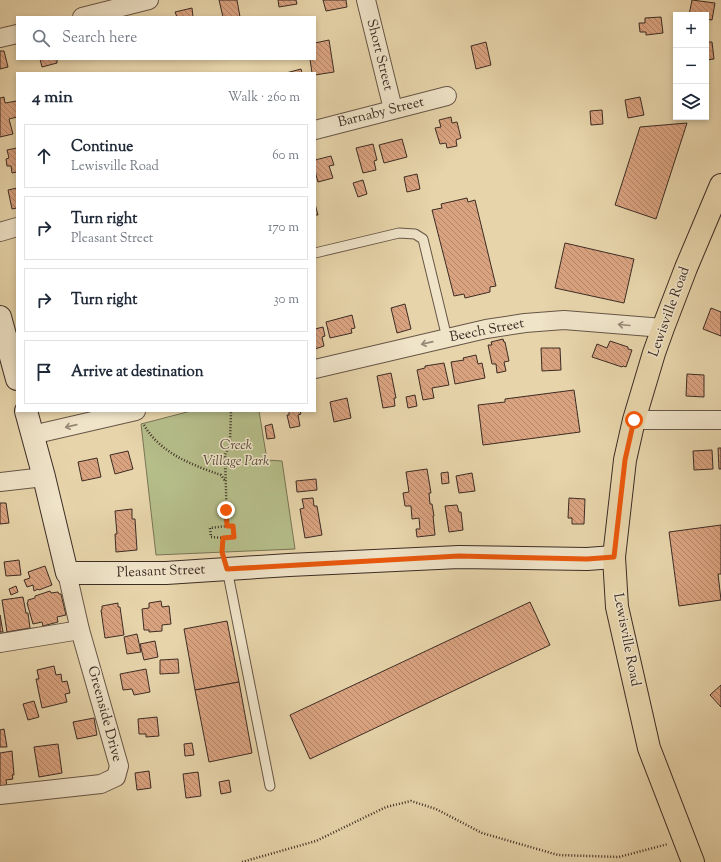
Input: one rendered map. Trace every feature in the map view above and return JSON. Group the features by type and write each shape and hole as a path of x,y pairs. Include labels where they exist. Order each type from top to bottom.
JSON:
{"main road":[{"name":"Lewisville Road","path":"693,862 683,840 649,748 617,607 614,557 625,460 634,420 663,328 686,268 721,185"}],"street":[{"path":"86,16 149,0"},
{"name":"Short Street","path":"366,0 393,109"},
{"path":"0,38 16,34"},
{"name":"Barnaby Street","path":"316,130 447,96"},
{"path":"0,232 16,227"},
{"path":"0,317 16,375"},
{"name":"Beech Street","path":"316,369 494,327 525,323 564,320 663,328"},
{"path":"0,643 80,630 44,477 26,412"},
{"path":"32,435 132,412"},
{"path":"634,420 721,420"},
{"path":"0,482 44,477"},
{"name":"Pleasant Street","path":"67,573 166,573 459,556 587,559 614,557"},
{"name":"Greenside Drive","path":"0,795 102,784 116,777 119,766 80,630"}],"lane":[{"path":"316,253 399,233 415,234 423,239 447,338"},
{"path":"227,569 270,786"}],"path":[{"path":"137,412 149,434 173,454 221,475 225,481"},
{"path":"227,526 225,455 230,443 231,412"},
{"path":"233,526 234,537 223,538 211,538 210,528 233,526"},
{"path":"223,538 222,552 227,569"},
{"path":"242,862 316,841 386,807 411,801 436,809 482,833 558,855 619,857 683,840"}],"green space":[{"name":"Creek Village Park","path":"187,412 259,412 267,460 282,461 295,549 156,555 141,424"}],"building":[{"path":"219,0 237,0 240,16 223,16"},
{"path":"278,0 296,0 297,4 279,7"},
{"path":"323,0 346,0 347,7 326,11"},
{"path":"692,0 715,3 712,20 709,20 709,12 690,12"},
{"path":"192,8 193,16 177,16 175,12"},
{"path":"661,17 663,33 646,35 646,32 640,32 639,23 645,23 645,18"},
{"path":"329,40 334,72 316,75 316,72 312,72 310,60 316,60 316,43"},
{"path":"486,42 491,65 476,69 471,46"},
{"path":"709,42 712,42 714,59 709,60"},
{"path":"0,51 4,51 8,67 0,69"},
{"path":"40,60 57,60 57,63 42,67"},
{"path":"301,69 302,72 290,72"},
{"path":"4,97 5,103 16,101 16,117 9,119 13,134 0,137 0,98"},
{"path":"640,97 644,115 628,118 625,100"},
{"path":"602,110 603,124 591,125 590,111"},
{"path":"451,117 452,123 457,122 461,138 456,140 457,146 447,148 446,143 440,144 435,128 441,127 439,120"},
{"path":"687,123 656,219 615,205 640,127"},
{"path":"402,139 407,157 384,163 379,145"},
{"path":"373,144 377,160 374,161 376,170 363,173 356,148"},
{"path":"16,148 16,172 12,173 11,166 7,166 6,159 9,158 7,150"},
{"path":"331,156 334,165 329,166 333,178 318,182 316,175 316,160"},
{"path":"417,174 420,189 407,192 404,177"},
{"path":"363,180 367,194 358,197 353,183"},
{"path":"16,188 16,208 12,209 8,190"},
{"path":"467,198 468,202 475,200 496,286 490,287 490,292 465,298 464,294 454,296 432,210 442,208 441,204"},
{"path":"565,243 634,259 624,303 555,288"},
{"path":"405,304 411,329 397,333 391,308"},
{"path":"711,308 721,312 721,336 703,329"},
{"path":"352,315 355,328 351,329 352,333 330,338 326,322"},
{"path":"323,327 325,336 322,337 324,346 316,349 316,329"},
{"path":"503,339 509,361 504,362 506,371 497,373 496,364 492,364 488,345 492,345 491,342"},
{"path":"610,341 628,347 628,349 632,350 626,367 592,357 597,344 607,348"},
{"path":"541,348 560,348 561,370 542,371"},
{"path":"476,355 478,364 482,363 485,378 455,384 451,362 464,360 463,358"},
{"path":"444,363 449,385 432,388 434,398 423,400 417,370 425,368 425,366"},
{"path":"391,373 396,398 394,398 395,406 383,408 377,376"},
{"path":"687,374 704,375 704,397 686,396"},
{"path":"574,390 580,432 483,445 478,405 505,402 505,399"},
{"path":"415,395 417,406 408,408 406,397"},
{"path":"347,398 351,418 334,422 330,402"},
{"path":"289,412 300,412 301,414 298,415 300,426 290,428 287,415 289,415"},
{"path":"272,424 275,438 267,439 265,426"},
{"path":"718,448 721,448 721,469 719,469"},
{"path":"712,450 713,469 694,470 693,451"},
{"path":"128,451 133,469 115,474 110,455"},
{"path":"97,458 101,477 82,481 78,462"},
{"path":"427,469 431,493 429,493 430,504 432,504 434,516 435,535 417,537 416,529 420,529 419,518 412,519 411,506 405,506 403,493 409,492 406,472"},
{"path":"448,472 449,483 442,484 441,473"},
{"path":"472,473 475,491 459,493 456,476"},
{"path":"316,479 317,490 297,492 296,481"},
{"path":"313,498 314,506 317,506 322,535 305,538 300,509 304,508 302,499"},
{"path":"569,498 585,499 584,524 572,524 572,518 568,518"},
{"path":"0,503 6,503 9,523 0,524"},
{"path":"457,505 459,512 461,512 463,530 449,532 445,506"},
{"path":"132,509 132,519 135,519 137,550 116,552 115,534 117,534 115,511"},
{"path":"721,525 721,574 718,574 721,600 679,606 669,532"},
{"path":"19,560 21,575 6,576 4,562"},
{"path":"45,566 52,585 34,591 33,585 27,587 24,580 30,578 28,572"},
{"path":"16,586 18,592 11,595 9,589"},
{"path":"50,591 51,593 58,592 61,594 66,615 57,617 58,622 43,626 42,622 33,624 27,603 28,600"},
{"path":"23,597 26,613 28,613 30,628 7,632 2,600"},
{"path":"161,601 162,607 169,606 171,624 162,625 162,631 149,632 149,630 144,630 142,609 149,608 149,603"},
{"path":"530,602 550,645 310,759 290,715"},
{"path":"118,603 118,607 120,607 124,635 105,638 101,610 102,606"},
{"path":"0,615 3,632 0,632"},
{"path":"227,621 239,682 195,690 184,629"},
{"path":"137,634 141,652 127,654 124,637"},
{"path":"155,641 158,657 144,660 140,644"},
{"path":"178,659 179,673 160,674 160,660"},
{"path":"54,666 56,675 61,674 62,682 67,681 70,693 65,694 67,702 42,708 36,679 39,679 37,670"},
{"path":"146,669 150,692 134,695 132,689 123,690 120,674"},
{"path":"239,682 252,753 209,762 195,690"},
{"path":"721,685 721,707 710,695"},
{"path":"34,701 39,717 28,720 23,704"},
{"path":"157,717 159,736 146,737 146,734 139,734 138,719"},
{"path":"94,718 97,735 77,739 73,722"},
{"path":"4,729 7,747 0,747 0,730"},
{"path":"192,743 194,755 185,756 184,744"},
{"path":"58,744 62,773 39,777 34,747"},
{"path":"12,751 13,779 6,780 7,787 0,788 0,753"},
{"path":"149,771 151,788 137,790 135,773"},
{"path":"198,772 201,796 186,798 183,774"},
{"path":"229,780 231,792 221,794 219,782"}],"route":[{"path":"226,510 227,526 233,526 234,537 223,538 222,552 227,569 459,556 587,559 614,557 625,460 634,420"}]}
